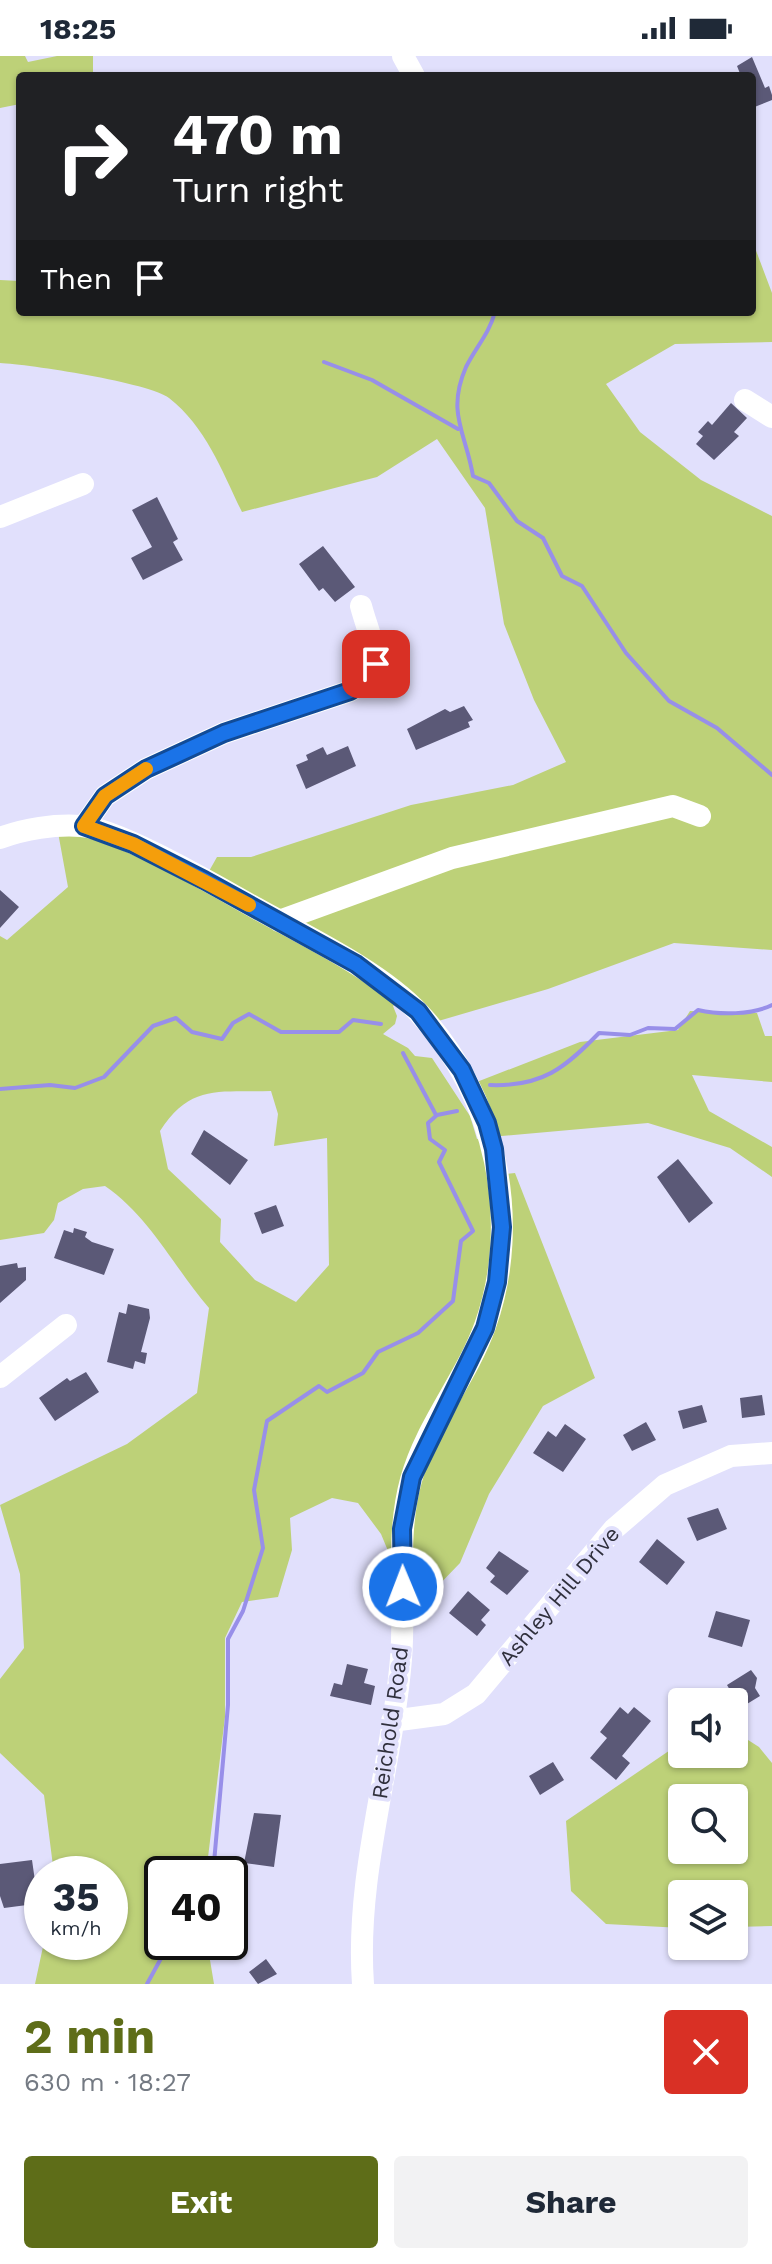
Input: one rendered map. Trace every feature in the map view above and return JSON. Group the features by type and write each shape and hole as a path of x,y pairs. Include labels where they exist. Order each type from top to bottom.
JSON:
{"street":[{"path":"745,400 772,417"},
{"path":"0,517 83,484"},
{"path":"84,826 105,796 146,769 224,733 350,691 368,680 376,664 361,606"},
{"path":"279,921 452,858 673,806 700,816"},
{"name":"Reichold Road","path":"0,838 47,827 84,826 133,844 356,964 418,1011 462,1070 487,1123 494,1149 502,1227 497,1282 485,1328 412,1477 402,1529 403,1634 363,1906 363,1984"},
{"path":"0,1377 66,1325"},
{"name":"Ashley Hill Drive","path":"392,1721 444,1714 476,1694 614,1529 665,1485 731,1456 772,1453"}],"green space":[{"path":"0,56 25,56 28,62 57,56 93,56 93,72 16,72 16,105 0,108"},
{"path":"756,251 772,293 772,342 675,344 606,384 640,432 701,480 772,516 772,950 674,943 548,989 428,1024 401,999 393,1006 397,1016 395,1024 383,1034 408,1048 415,1056 432,1058 470,1116 477,1139 490,1137 469,1085 580,1042 678,1030 690,1011 757,1013 765,1036 772,1036 772,1082 692,1075 709,1111 772,1147 772,1177 730,1148 648,1123 491,1137 497,1175 515,1173 595,1378 543,1406 489,1494 460,1563 433,1591 403,1587 381,1534 358,1503 332,1498 290,1518 292,1550 278,1597 242,1602 225,1638 225,1717 208,1856 144,1856 144,1960 210,1960 214,1984 35,1984 40,1960 128,1960 128,1856 52,1856 44,1795 0,1753 0,1679 24,1648 20,1574 0,1505 127,1444 197,1393 209,1308 148,1227 105,1186 83,1189 58,1203 54,1220 44,1233 0,1240 0,936 7,940 68,887 57,827 84,826 204,880 217,857 251,857 411,805 513,785 566,762 534,700 504,624 485,508 437,439 377,477 242,512 203,436 169,398 139,386 115,381 0,363 0,280 16,281 16,316 756,316","holes":["271,1091 278,1114 274,1146 327,1138 329,1265 296,1302 255,1280 220,1242 221,1219 168,1169 160,1131 183,1105 195,1098 222,1092"]},
{"path":"748,1740 759,1747 772,1763 772,1926 748,1927 748,1880 668,1880 668,1927 606,1924 571,1891 566,1821 668,1752 668,1768 748,1768"}],"building":[{"path":"752,57 765,88 769,86 772,100 756,106 756,72 739,72 737,66"},
{"path":"731,403 747,418 734,432 739,436 714,460 696,444 703,436 698,432 708,421 712,425"},
{"path":"157,497 178,539 173,542 183,560 143,580 131,558 152,547 132,510"},
{"path":"323,546 355,587 335,602 323,588 319,591 299,564"},
{"path":"464,706 473,720 468,722 470,727 416,750 407,729 445,709 450,712"},
{"path":"348,746 356,766 306,789 296,765 308,760 306,755 323,747 327,755"},
{"path":"0,890 19,907 0,928"},
{"path":"204,1130 248,1160 230,1185 191,1154"},
{"path":"678,1159 713,1203 689,1223 657,1177"},
{"path":"276,1205 284,1226 262,1234 254,1213"},
{"path":"74,1228 87,1232 85,1237 92,1242 114,1249 104,1275 54,1258 64,1230 73,1233"},
{"path":"17,1263 18,1268 26,1267 26,1280 0,1303 0,1266"},
{"path":"128,1304 149,1309 150,1318 141,1352 147,1353 145,1364 135,1361 133,1369 107,1362 119,1312 126,1314"},
{"path":"86,1372 99,1392 55,1421 39,1398 67,1378 70,1381"},
{"path":"762,1395 765,1415 742,1418 740,1398"},
{"path":"702,1405 707,1422 683,1429 678,1411"},
{"path":"646,1422 656,1440 632,1451 623,1435"},
{"path":"565,1424 586,1439 563,1472 533,1453 548,1431 556,1437"},
{"path":"718,1508 727,1529 697,1541 687,1518"},
{"path":"657,1539 685,1562 667,1585 639,1562"},
{"path":"499,1551 529,1571 507,1595 490,1582 495,1576 486,1568"},
{"path":"468,1591 490,1610 481,1620 486,1625 477,1636 449,1613"},
{"path":"716,1611 750,1620 742,1647 708,1637"},
{"path":"347,1664 368,1669 364,1683 375,1686 371,1705 330,1696 334,1683 342,1685"},
{"path":"751,1670 757,1678 755,1688 760,1696 748,1703 748,1688 729,1688 727,1685"},
{"path":"620,1707 628,1714 634,1707 651,1721 622,1756 630,1763 616,1780 590,1758 607,1738 600,1732"},
{"path":"553,1762 564,1780 540,1795 529,1776"},
{"path":"254,1813 281,1815 274,1867 248,1864 248,1856 245,1856"},
{"path":"24,1861 24,1905 4,1908 0,1896 0,1864"},
{"path":"266,1959 277,1974 258,1984 249,1972"}],"waterway":[{"path":"494,316 466,367 458,397 459,423 473,476 489,483 517,521 543,538 562,576 582,586 626,653 669,701 717,728 772,775"},
{"path":"324,362 372,380 458,429"},
{"path":"490,1085 524,1083 551,1073 599,1033 630,1035 648,1028 675,1029 698,1010 736,1013 772,1005"},
{"path":"0,1089 50,1085 75,1088 104,1077 153,1026 176,1018 192,1032 222,1039 233,1023 249,1014 281,1032 339,1032 353,1020 381,1024"},
{"path":"403,1053 436,1115"},
{"path":"215,1856 228,1705 228,1639 243,1611 263,1548 254,1490 267,1421 319,1386 327,1392 363,1373 378,1352 418,1333 453,1301 461,1241 473,1231 439,1162 445,1150 430,1139 428,1123 437,1115 457,1111"},
{"path":"147,1984 160,1960"}],"slow traffic":[{"path":"146,769 105,796 84,826 133,844 249,905"}],"route":[{"path":"376,664 368,680 350,691 224,733 146,769 105,796 84,826 133,844 204,880 356,964 418,1011 462,1070 487,1123 494,1149 502,1227 497,1282 485,1328 412,1477 402,1529 403,1587"}]}
